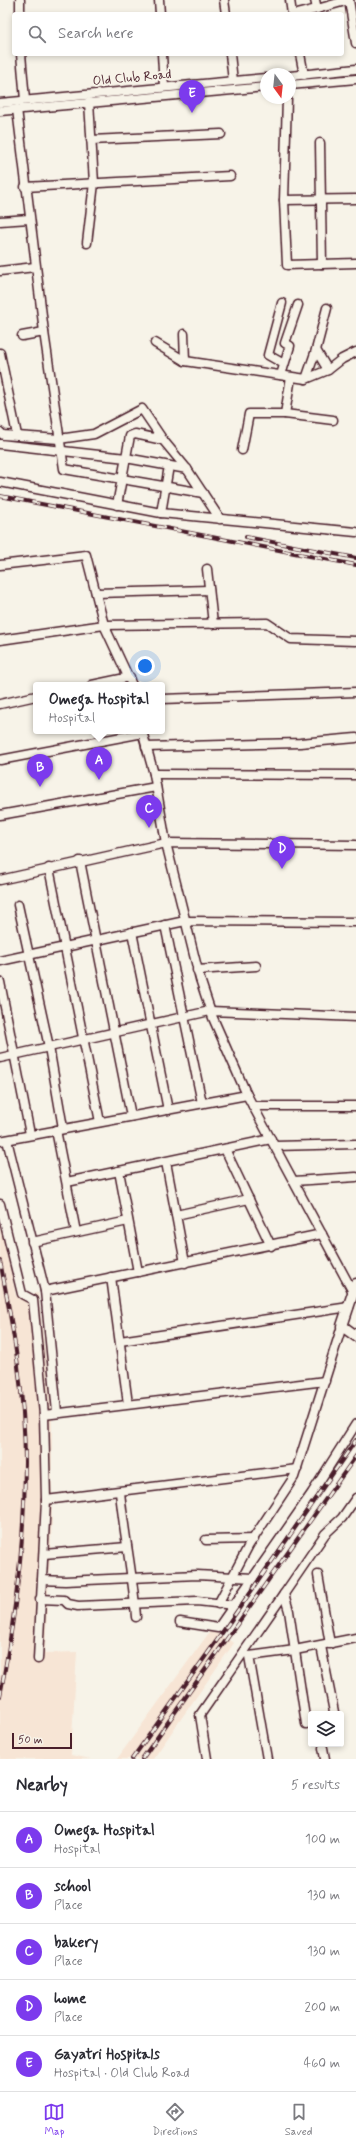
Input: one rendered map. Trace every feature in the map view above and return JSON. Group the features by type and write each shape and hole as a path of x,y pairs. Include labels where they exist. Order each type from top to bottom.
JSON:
{"main road":[{"path":"355,1288 342,1326 356,1336"}],"street":[{"path":"20,0 20,12"},
{"path":"159,0 160,12"},
{"path":"224,0 226,12"},
{"path":"290,0 292,12"},
{"path":"315,0 317,9"},
{"path":"305,12 349,0 356,43"},
{"path":"21,56 25,100"},
{"path":"162,56 164,87"},
{"path":"230,56 233,81"},
{"path":"300,56 304,75"},
{"path":"296,76 356,69"},
{"name":"Old Club Road","path":"0,102 260,79"},
{"path":"296,85 356,80"},
{"name":"Old Club Road","path":"0,111 260,88"},
{"path":"87,243 94,183 89,102"},
{"path":"287,104 284,200 286,265 356,263"},
{"path":"17,109 35,267 64,469 203,493"},
{"path":"91,140 221,134"},
{"path":"320,143 322,264"},
{"path":"25,187 230,176"},
{"path":"284,200 356,199"},
{"path":"0,221 29,219"},
{"path":"0,271 35,267"},
{"path":"282,303 268,355 284,364"},
{"path":"281,375 290,346 285,344 298,305"},
{"path":"306,379 316,350 327,308"},
{"path":"22,336 44,332"},
{"path":"184,334 184,361"},
{"path":"155,343 184,361 306,379 328,370 342,359 356,352"},
{"path":"316,350 328,370"},
{"path":"0,352 17,435"},
{"path":"285,414 291,377"},
{"path":"0,432 3,435 59,439 94,434 142,409 163,440 187,469 220,519"},
{"path":"242,450 249,414 285,414 333,420"},
{"path":"117,505 130,436 135,434 163,440"},
{"path":"0,444 126,458 187,469"},
{"path":"161,513 164,486 169,466"},
{"path":"0,482 161,513 356,532"},
{"path":"0,565 86,555 104,625 131,681"},
{"path":"207,569 213,624"},
{"path":"96,592 209,590"},
{"path":"0,640 104,625 267,623 291,639 356,641"},
{"path":"165,699 356,692"},
{"path":"0,704 33,697"},
{"path":"0,760 132,734"},
{"path":"143,734 154,774 166,843 197,970 210,1011 247,1095 322,1234 355,1288"},
{"path":"146,747 300,744 356,738"},
{"path":"154,774 356,775"},
{"path":"0,816 156,787"},
{"path":"0,880 166,843 356,845"},
{"path":"80,861 98,940 131,1116"},
{"path":"49,868 100,1122"},
{"path":"18,905 49,1047 67,1182 76,1232"},
{"path":"0,961 185,921 356,922"},
{"path":"164,925 202,1103"},
{"path":"132,932 168,1110"},
{"path":"197,970 256,966"},
{"path":"0,982 16,1054 30,1134"},
{"path":"0,1058 210,1011 356,1017"},
{"path":"58,1412 44,1291 4,1140 247,1095"},
{"path":"253,1106 356,1106"},
{"path":"67,1182 225,1149 273,1143 356,1144"},
{"path":"225,1149 271,1246"},
{"path":"166,1162 185,1263"},
{"path":"119,1171 138,1272"},
{"path":"294,1181 356,1177"},
{"path":"176,1216 249,1199"},
{"path":"0,1204 22,1294 33,1300 44,1415 46,1500 38,1659"},
{"path":"32,1242 128,1221"},
{"path":"44,1291 271,1246 322,1234"},
{"path":"111,1277 128,1404"},
{"path":"120,1341 349,1307"},
{"path":"218,1604 254,1538 294,1477 342,1326"},
{"path":"44,1415 58,1412 325,1381"},
{"path":"180,1622 218,1628 312,1493 356,1424"},
{"path":"46,1500 297,1469"},
{"path":"120,1492 127,1547 133,1578 136,1616"},
{"path":"207,1759 200,1715 325,1534 352,1508 356,1498"},
{"path":"206,1540 254,1538"},
{"path":"44,1554 127,1547"},
{"path":"42,1580 197,1575 253,1578"},
{"path":"318,1575 330,1644"},
{"path":"284,1594 289,1611 306,1724"},
{"path":"40,1599 64,1600 68,1604 78,1606 197,1601 234,1605"},
{"path":"267,1759 249,1656 321,1646 356,1638"},
{"path":"321,1646 334,1711"},
{"path":"323,1748 325,1759"}],"shaded area":[{"path":"0,1218 16,1296 38,1293 52,1410 52,1522 45,1653 77,1652 71,1755 91,1759 0,1759"},
{"path":"211,1630 234,1643 153,1759 117,1759"}],"railway":[{"path":"0,496 356,565"},
{"path":"246,537 356,558"},
{"path":"0,1261 14,1336 21,1386 25,1462 25,1492 15,1609 0,1696"},
{"path":"132,1759 220,1636 356,1440"},
{"path":"142,1759 356,1456"}],"place":[{"name":"Gayatri Hospitals","path":"192,113"},
{"name":"Omega Hospital","path":"99,780"},
{"name":"school","path":"40,787"},
{"name":"bakery","path":"149,828"},
{"name":"home","path":"282,869"}]}
